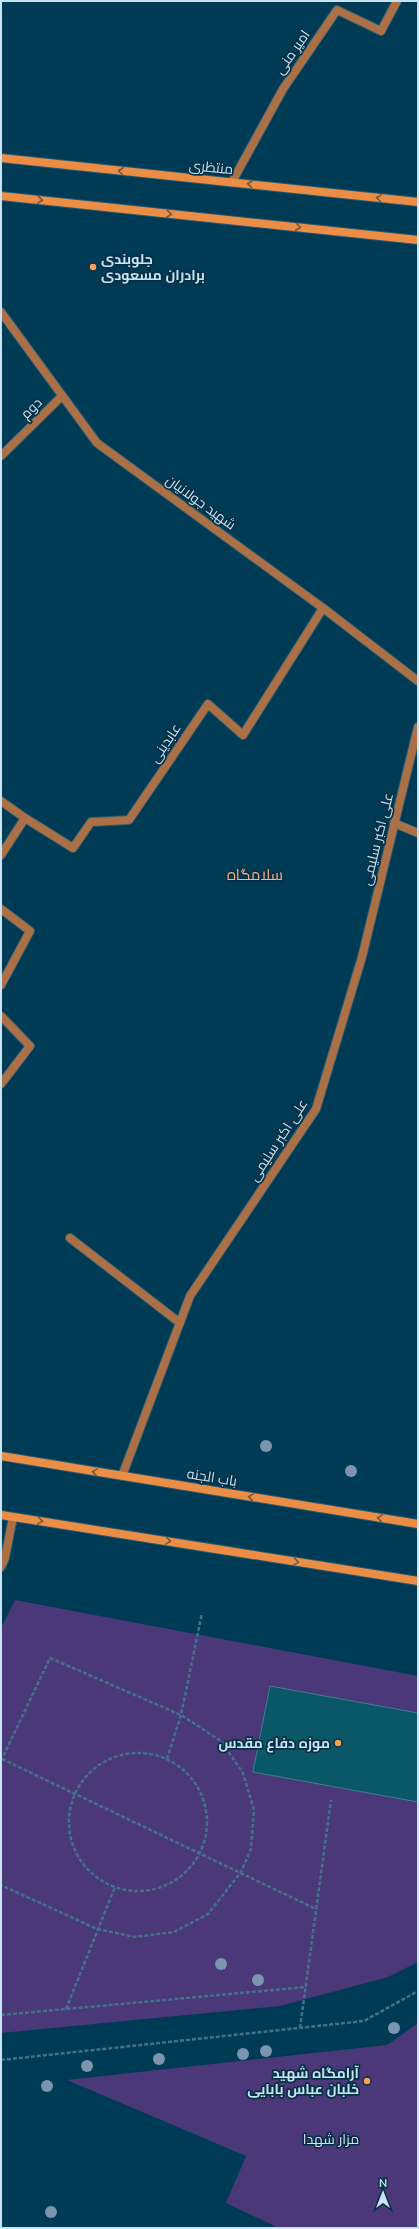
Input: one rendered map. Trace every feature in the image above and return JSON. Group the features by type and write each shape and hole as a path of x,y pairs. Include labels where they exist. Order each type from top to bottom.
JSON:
{"street":[{"name":"امیر منی","path":"232,182 282,89 337,10 381,31 397,1"},
{"name":"منتظری","path":"1,158 418,202"},
{"path":"1,196 418,240"},
{"name":"شهید جولانیان","path":"1,312 97,443 323,608 418,681"},
{"name":"دوم","path":"1,456 62,396"},
{"name":"عابدینی","path":"25,818 73,848 91,822 129,820 208,704 243,735 323,608"},
{"name":"علی اکبر سلیمی","path":"122,1476 190,1296 316,1109 362,957 418,727"},
{"path":"1,801 25,818 1,855"},
{"path":"394,823 418,833"},
{"path":"1,909 30,931 1,985"},
{"path":"1,1016 30,1046 1,1084"},
{"path":"70,1238 180,1323"},
{"name":"باب الجنه","path":"1,1456 418,1524"},
{"path":"1,1515 418,1581"},
{"path":"1,1567 6,1558 13,1517"}],"path":[{"path":"167,1759 181,1715 202,1613"},
{"path":"1,1885 97,1929 135,1937 174,1932 208,1914 241,1872 251,1849 254,1810 243,1773 221,1741 181,1715 50,1658 1,1760 200,1852 241,1872 316,1909"},
{"path":"131,1753 149,1753 167,1759 185,1771 199,1788 206,1809 207,1831 200,1852 189,1869 173,1881 161,1886 134,1891 115,1887 98,1878 84,1865 74,1849 70,1831 70,1812 74,1794 84,1778 97,1766 113,1757 131,1753"},
{"path":"300,2028 331,1800"},
{"path":"66,2009 115,1887"},
{"path":"1,2015 306,1987"},
{"path":"1,2060 364,2021 418,1991"}],"green space":[{"path":"15,1600 418,1676 418,1962 388,1977 280,2006 1,2033 1,1628"},
{"name":"مزار شهدا","path":"418,2023 418,2228 279,2228 226,2203 246,2156 67,2080 387,2045"}],"building":[{"name":"موزه دفاع مقدس","path":"270,1686 418,1713 418,1802 253,1772"}],"place":[{"name":"جلوبندی برادران مسعودی","path":"93,267"},
{"name":"موزه دفاع مقدس","path":"338,1743"},
{"name":"آرامگاه شهید خلبان عباس بابایی","path":"367,2081"}],"district":[{"name":"سلامگاه","path":"255,875"}]}
